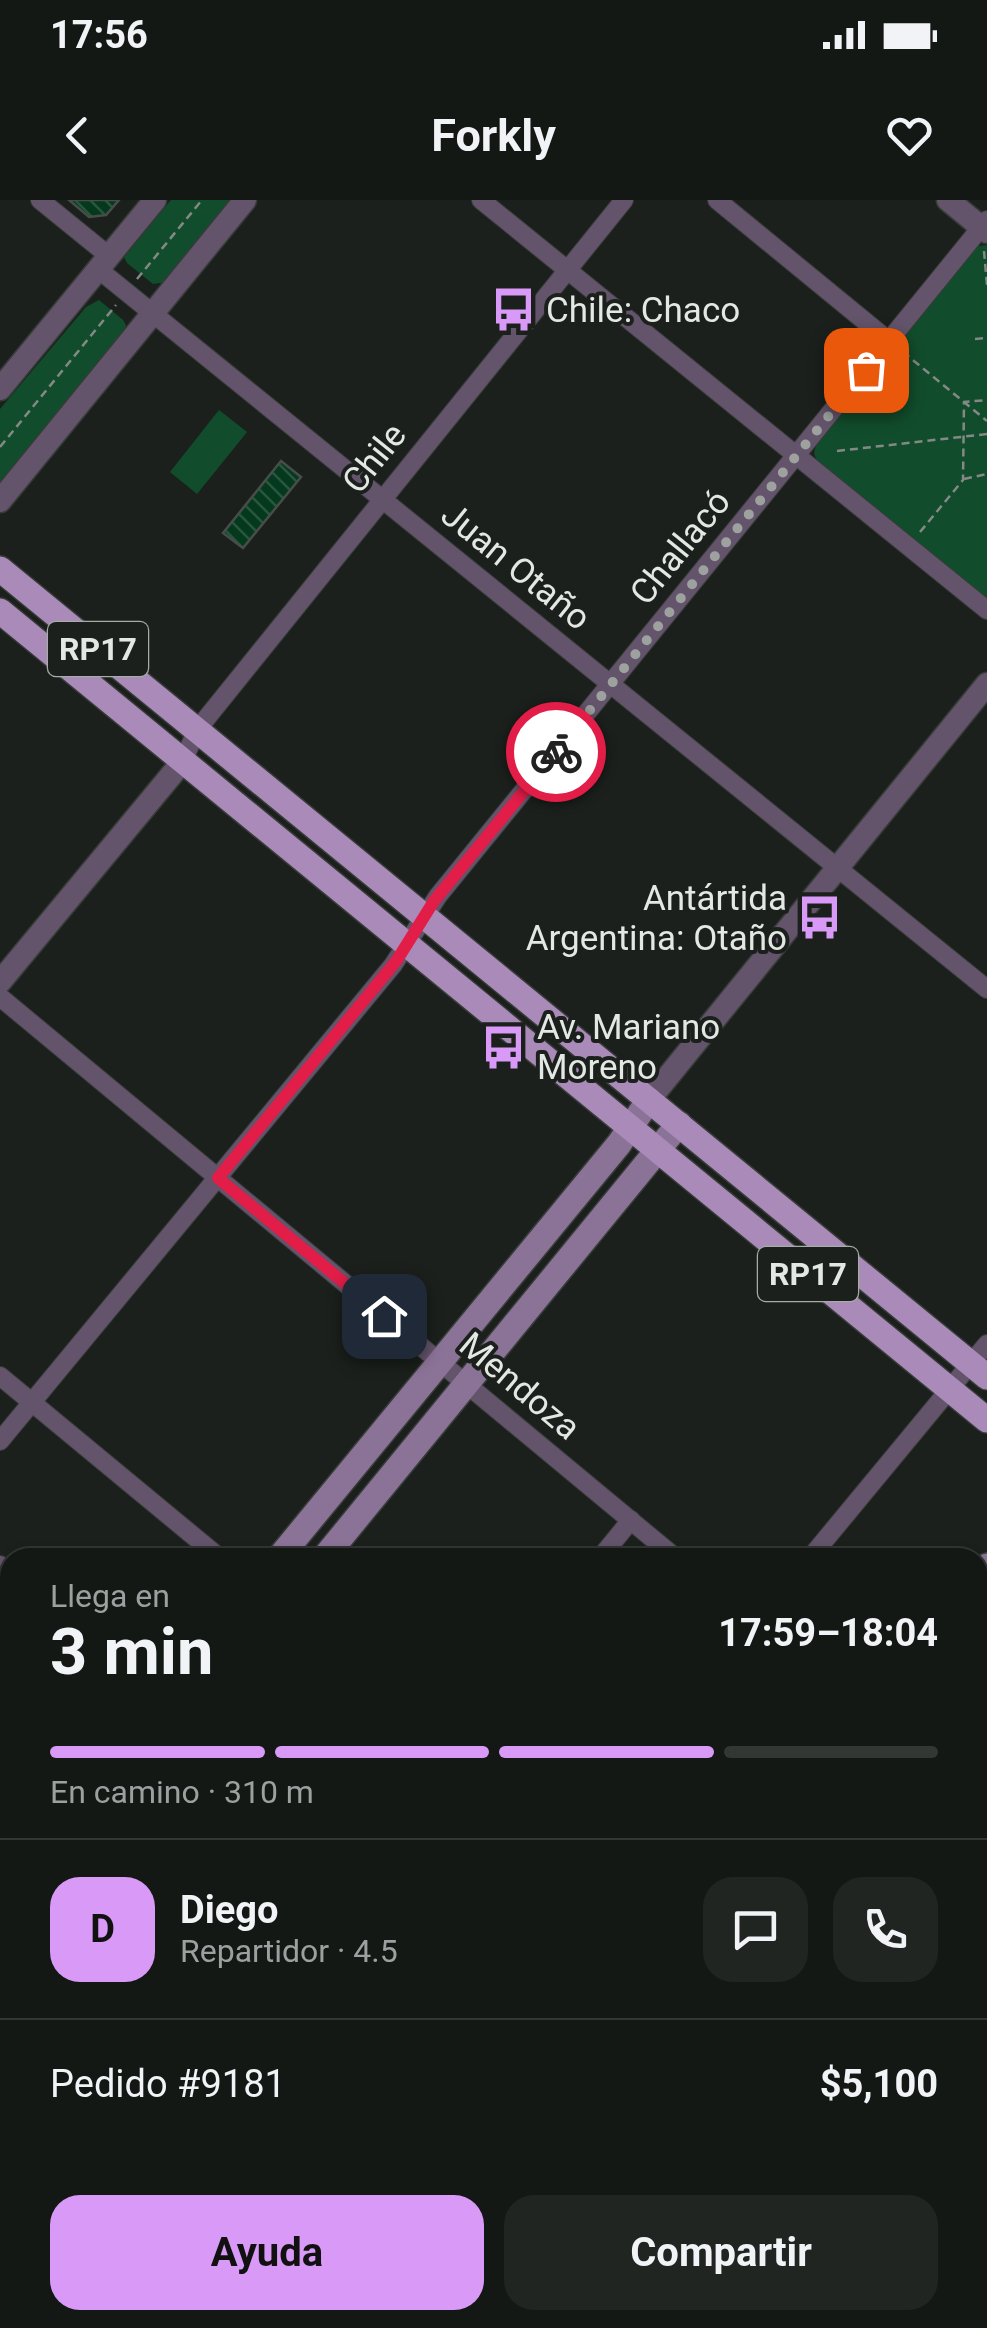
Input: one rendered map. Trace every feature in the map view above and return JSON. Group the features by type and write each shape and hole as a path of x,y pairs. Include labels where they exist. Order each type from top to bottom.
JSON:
{"main road":[{"name":"RP17","path":"0,569 649,1100 981,1361"},
{"name":"RP17","path":"0,611 987,1420"},
{"path":"286,1548 619,1144 649,1100"},
{"path":"332,1548 679,1124"}],"street":[{"name":"Juan Otaño","path":"40,200 104,262 126,292 152,314 987,990"},
{"path":"0,389 155,200"},
{"path":"0,501 245,200"},
{"path":"481,200 987,610"},
{"name":"Chile","path":"183,761 196,730 624,200"},
{"path":"717,200 895,346"},
{"path":"948,200 985,231"},
{"name":"Challacó","path":"0,1442 408,945 438,896 796,455 895,346 985,231"},
{"path":"649,1100 987,684"},
{"path":"0,982 183,761"},
{"name":"Mendoza","path":"0,997 664,1548"},
{"path":"818,1548 949,1390 981,1361"},
{"path":"0,1376 208,1548"},
{"path":"608,1548 631,1520"}],"path":[{"path":"0,447 202,200"},
{"path":"985,231 987,285"},
{"path":"975,339 987,338"},
{"path":"895,346 987,421"},
{"path":"964,402 987,400"},
{"path":"918,534 962,480 964,402"},
{"path":"837,451 987,434"},
{"path":"962,480 987,474"}],"green space":[{"path":"171,200 232,200 167,282 153,284 124,257"},
{"path":"987,245 987,599 817,461 814,453 816,445 977,246"},
{"path":"99,300 123,320 124,332 0,485 0,409 86,307"},
{"path":"219,410 247,432 197,494 170,472"}],"building":[{"path":"69,200 119,200 106,215 89,217"},
{"path":"281,461 301,477 243,548 223,533"}],"way so far":[{"path":"556,752 866,370"}],"place":[{"name":"Chile: Chaco","path":"513,310"},
{"name":"Antártida Argentina: Otaño","path":"820,918"},
{"name":"Av. Mariano Moreno","path":"504,1047"}],"route":[{"path":"384,1316 218,1178 397,960 434,901 556,752"}]}
